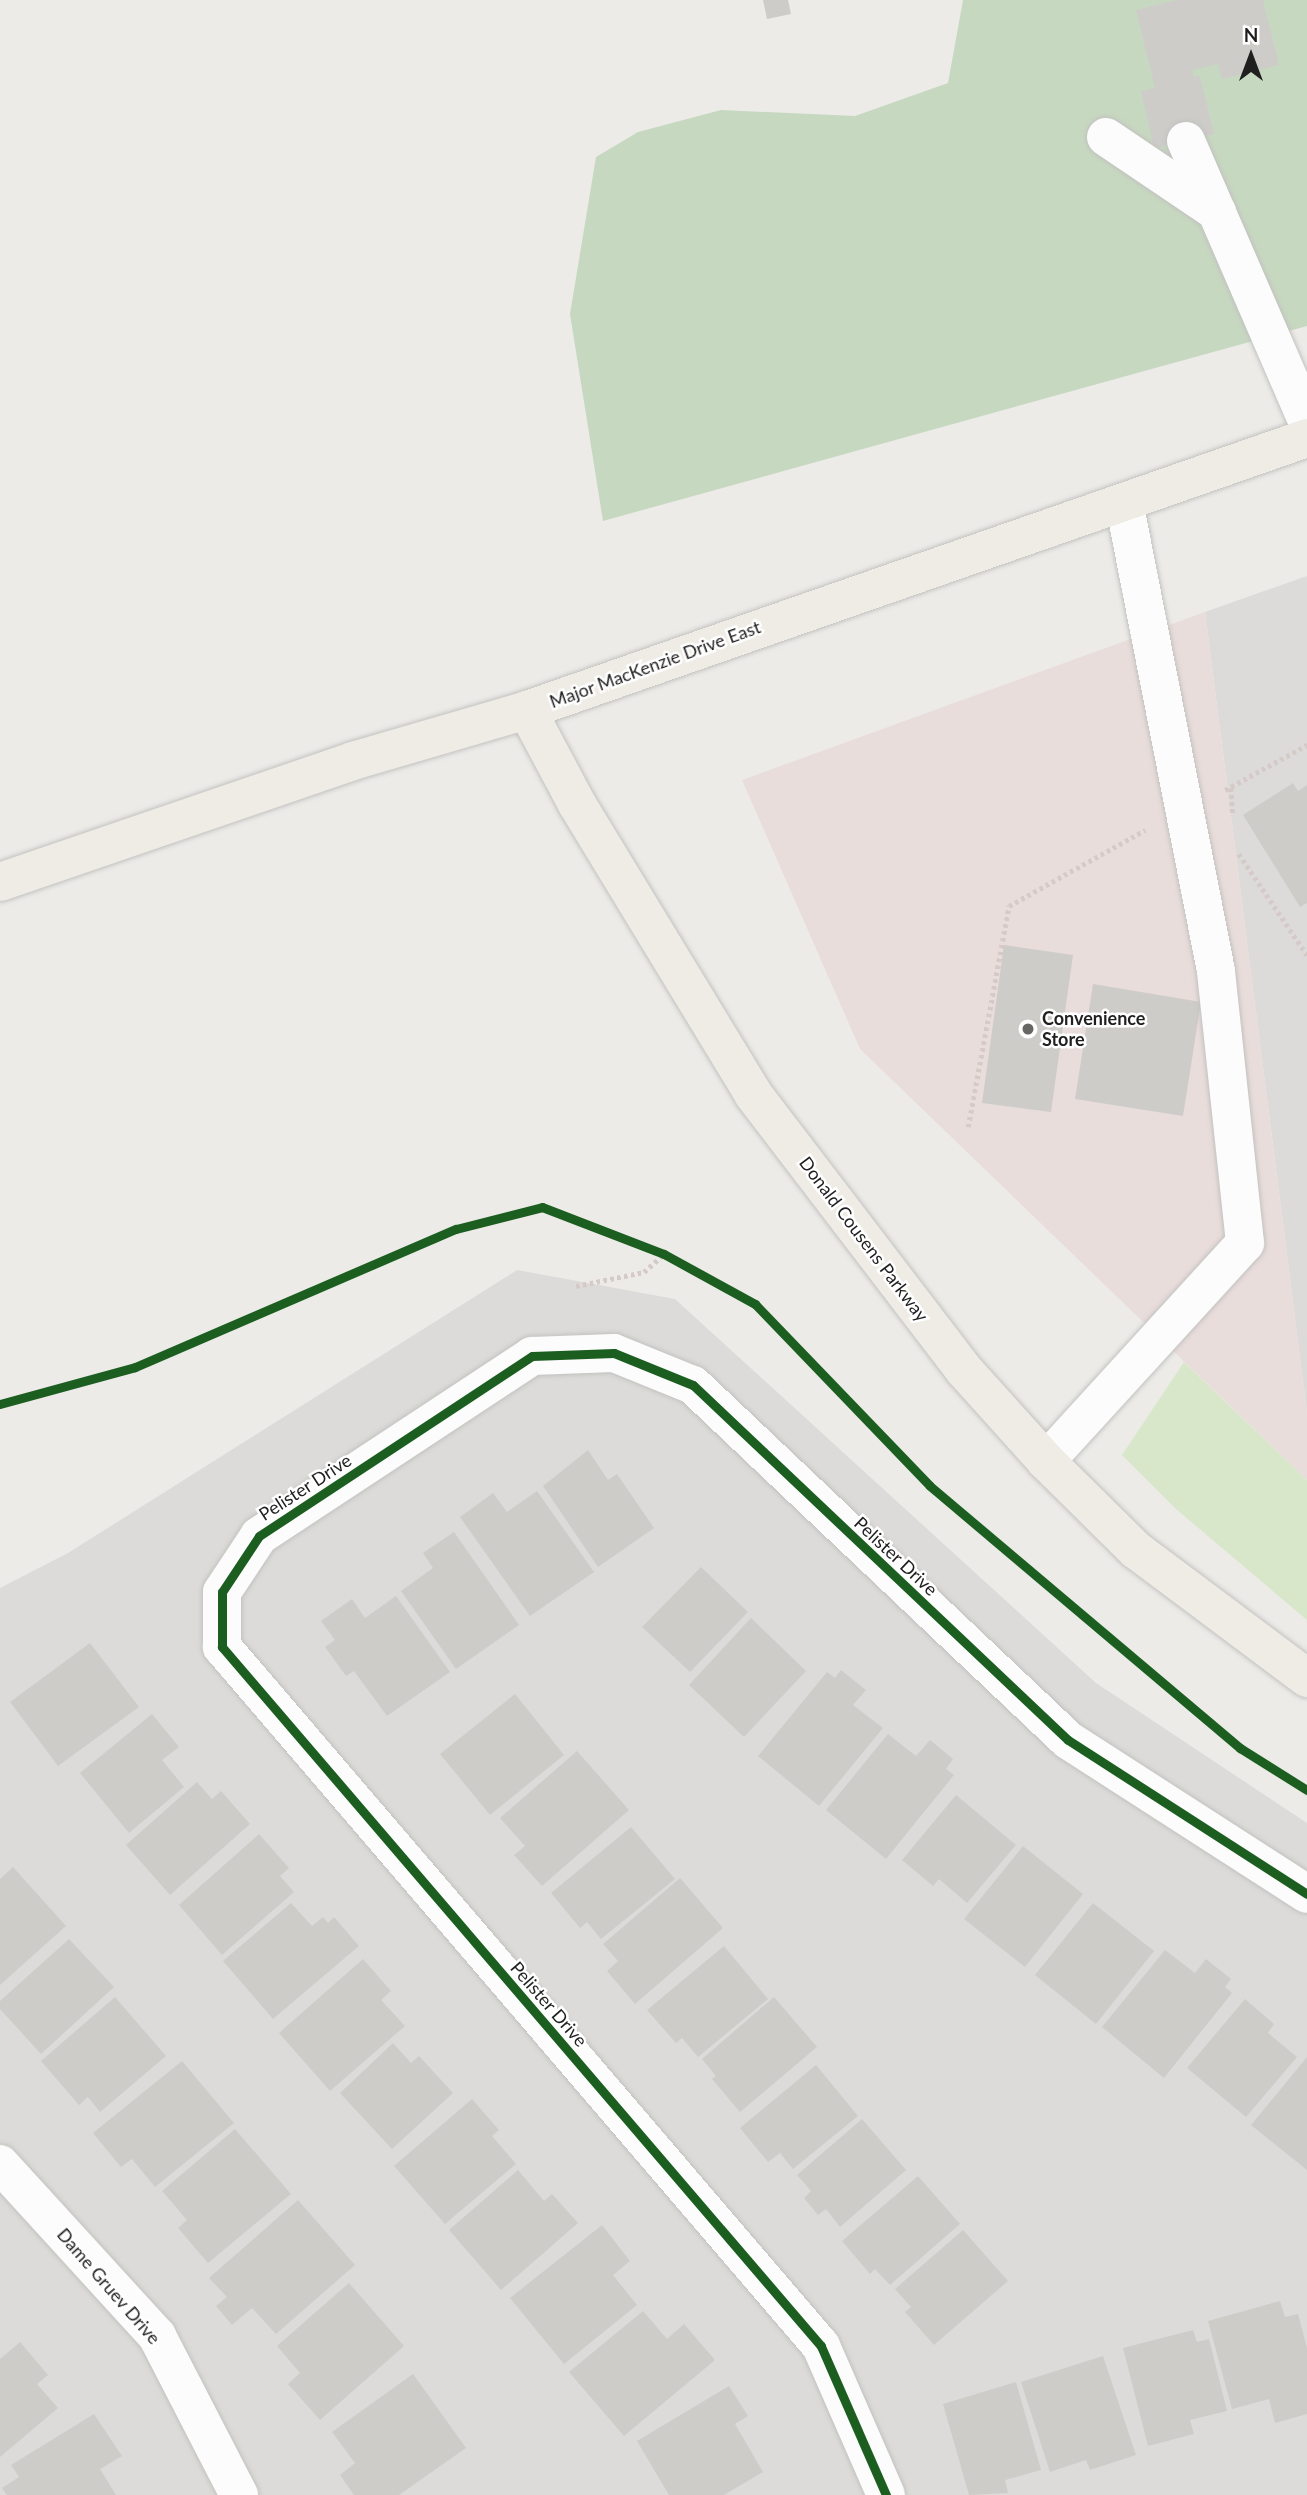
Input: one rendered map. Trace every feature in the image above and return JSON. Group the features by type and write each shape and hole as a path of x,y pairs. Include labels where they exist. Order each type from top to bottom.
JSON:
{"main road":[{"name":"Major MacKenzie Drive East","path":"0,882 352,761 527,710 1307,438"},
{"name":"Donald Cousens Parkway","path":"527,710 577,804 753,1094 964,1370 1046,1461 1136,1550 1307,1678"}],"street":[{"path":"1106,138 1217,212"},
{"path":"1186,141 1307,421"},
{"path":"1046,1461 1245,1243 1216,971 1124,503"},
{"name":"Pelister Drive","path":"886,2495 821,2346 222,1647 222,1592 259,1536 532,1356 614,1353 693,1385 1068,1740 1307,1894"},
{"name":"Dame Gruev Drive","path":"0,2164 157,2336 239,2495"}],"path":[{"path":"968,1127 1010,906 1183,808 1231,788 1307,745"},
{"path":"1231,788 1234,825"},
{"path":"1236,850 1307,955"},
{"path":"652,1250 675,1261"},
{"path":"576,1286 644,1272 664,1254"}],"shaded area":[{"path":"1307,576 1307,1412 1205,612"},
{"path":"1205,612 1307,1412 1307,1480 860,1049 742,780"},
{"path":"517,1270 675,1299 1096,1683 1307,1823 1307,2495 0,2495 0,1588 68,1553"}],"green space":[{"path":"963,0 1307,0 1307,326 603,521 570,314 596,157 638,132 721,110 855,116 948,83"},
{"path":"1184,1362 1307,1480 1307,1620 1176,1509 1122,1455"}],"building":[{"path":"763,0 788,0 791,14 767,19"},
{"path":"1177,0 1263,0 1279,65 1222,79 1218,64 1192,70 1194,77 1200,76 1214,134 1154,148 1141,91 1155,88 1136,10"},
{"path":"1293,783 1298,791 1307,785 1307,903 1300,907 1243,815"},
{"name":"Convenience Store","path":"1004,945 1073,955 1051,1112 982,1103"},
{"path":"1093,984 1201,1002 1183,1116 1075,1099"},
{"path":"588,1450 608,1480 617,1474 654,1528 598,1567 543,1486"},
{"path":"537,1491 594,1572 530,1616 460,1517 493,1493 507,1512"},
{"path":"454,1532 519,1625 456,1669 401,1591 433,1568 423,1553"},
{"path":"701,1567 748,1612 690,1672 642,1627"},
{"path":"396,1596 450,1672 387,1716 354,1671 346,1676 325,1647 335,1640 321,1621 352,1599 365,1618"},
{"path":"751,1618 806,1671 744,1737 689,1685"},
{"path":"90,1643 139,1707 58,1766 10,1702"},
{"path":"841,1670 866,1690 853,1705 883,1728 819,1806 758,1756 827,1672 835,1678"},
{"path":"515,1694 564,1755 490,1815 440,1754"},
{"path":"152,1714 179,1747 162,1760 184,1787 129,1833 80,1773"},
{"path":"888,1734 916,1756 930,1740 953,1759 946,1769 954,1775 886,1859 826,1810"},
{"path":"577,1751 629,1810 542,1886 514,1855 525,1846 500,1818"},
{"path":"197,1782 212,1799 221,1791 250,1824 170,1895 126,1845"},
{"path":"956,1795 1016,1845 967,1903 939,1879 933,1886 902,1860"},
{"path":"631,1827 675,1879 601,1939 587,1922 580,1928 551,1893"},
{"path":"259,1834 289,1868 280,1876 294,1892 222,1955 179,1905"},
{"path":"1023,1846 1083,1894 1025,1967 964,1919"},
{"path":"13,1867 66,1926 0,1985 0,1879"},
{"path":"680,1878 723,1928 635,2004 607,1971 618,1961 603,1944"},
{"path":"291,1903 312,1926 323,1917 328,1923 334,1917 359,1946 273,2019 223,1961"},
{"path":"1093,1903 1154,1951 1096,2024 1035,1975"},
{"path":"69,1939 114,1987 41,2054 0,2009 0,2001"},
{"path":"724,1946 768,1999 698,2057 682,2038 676,2043 647,2010"},
{"path":"1165,1950 1195,1973 1206,1959 1231,1979 1225,1987 1232,1993 1164,2078 1102,2027"},
{"path":"363,1959 391,1991 381,2000 405,2026 330,2091 279,2033"},
{"path":"115,1997 166,2056 100,2112 88,2097 79,2105 41,2061"},
{"path":"774,1997 817,2047 740,2112 712,2079 716,2076 702,2059"},
{"path":"1245,1999 1274,2024 1268,2033 1297,2057 1246,2117 1187,2068"},
{"path":"393,2043 411,2063 419,2056 453,2093 392,2149 340,2093"},
{"path":"1307,2057 1307,2170 1251,2125"},
{"path":"182,2061 234,2123 155,2187 132,2159 121,2167 93,2133"},
{"path":"816,2065 858,2116 793,2169 780,2153 768,2162 740,2128"},
{"path":"472,2099 499,2130 492,2136 516,2164 445,2224 394,2166"},
{"path":"862,2119 906,2170 840,2227 826,2209 818,2215 804,2198 811,2191 797,2175"},
{"path":"235,2129 291,2194 208,2263 178,2228 187,2220 162,2191"},
{"path":"518,2170 544,2201 552,2194 578,2223 501,2290 449,2230"},
{"path":"918,2176 960,2224 890,2285 875,2269 870,2274 842,2241"},
{"path":"298,2200 355,2265 276,2334 252,2308 232,2325 216,2306 227,2297 209,2278"},
{"path":"602,2225 630,2261 613,2275 637,2305 564,2364 510,2298"},
{"path":"963,2230 1008,2281 934,2345 905,2312 911,2307 895,2289"},
{"path":"349,2283 404,2346 320,2420 288,2384 300,2373 277,2346"},
{"path":"1280,2301 1285,2317 1298,2314 1307,2348 1307,2414 1275,2423 1269,2399 1232,2409 1208,2321"},
{"path":"643,2311 667,2339 684,2324 715,2360 624,2436 569,2372"},
{"path":"1193,2330 1197,2342 1209,2339 1227,2411 1190,2420 1194,2434 1148,2446 1123,2348"},
{"path":"20,2342 48,2375 37,2384 58,2408 0,2457 0,2359"},
{"path":"1103,2356 1136,2455 1090,2470 1086,2460 1050,2472 1021,2382"},
{"path":"413,2374 466,2448 399,2495 354,2495 340,2475 355,2463 332,2432"},
{"path":"1016,2382 1041,2470 1005,2480 1008,2493 969,2495 943,2404"},
{"path":"729,2386 748,2416 735,2424 763,2472 724,2495 669,2495 637,2441"},
{"path":"94,2414 122,2456 100,2469 116,2495 7,2495 2,2488 19,2477 11,2465"}],"cycle path":[{"path":"0,1404 135,1367 456,1229 542,1207 664,1254 755,1304 930,1486 1240,1748 1307,1790"},
{"path":"886,2495 821,2346 222,1647 222,1592 259,1536 532,1356 614,1353 693,1385 1068,1740 1307,1894"}],"place":[{"name":"Convenience Store","path":"1028,1029"}]}
